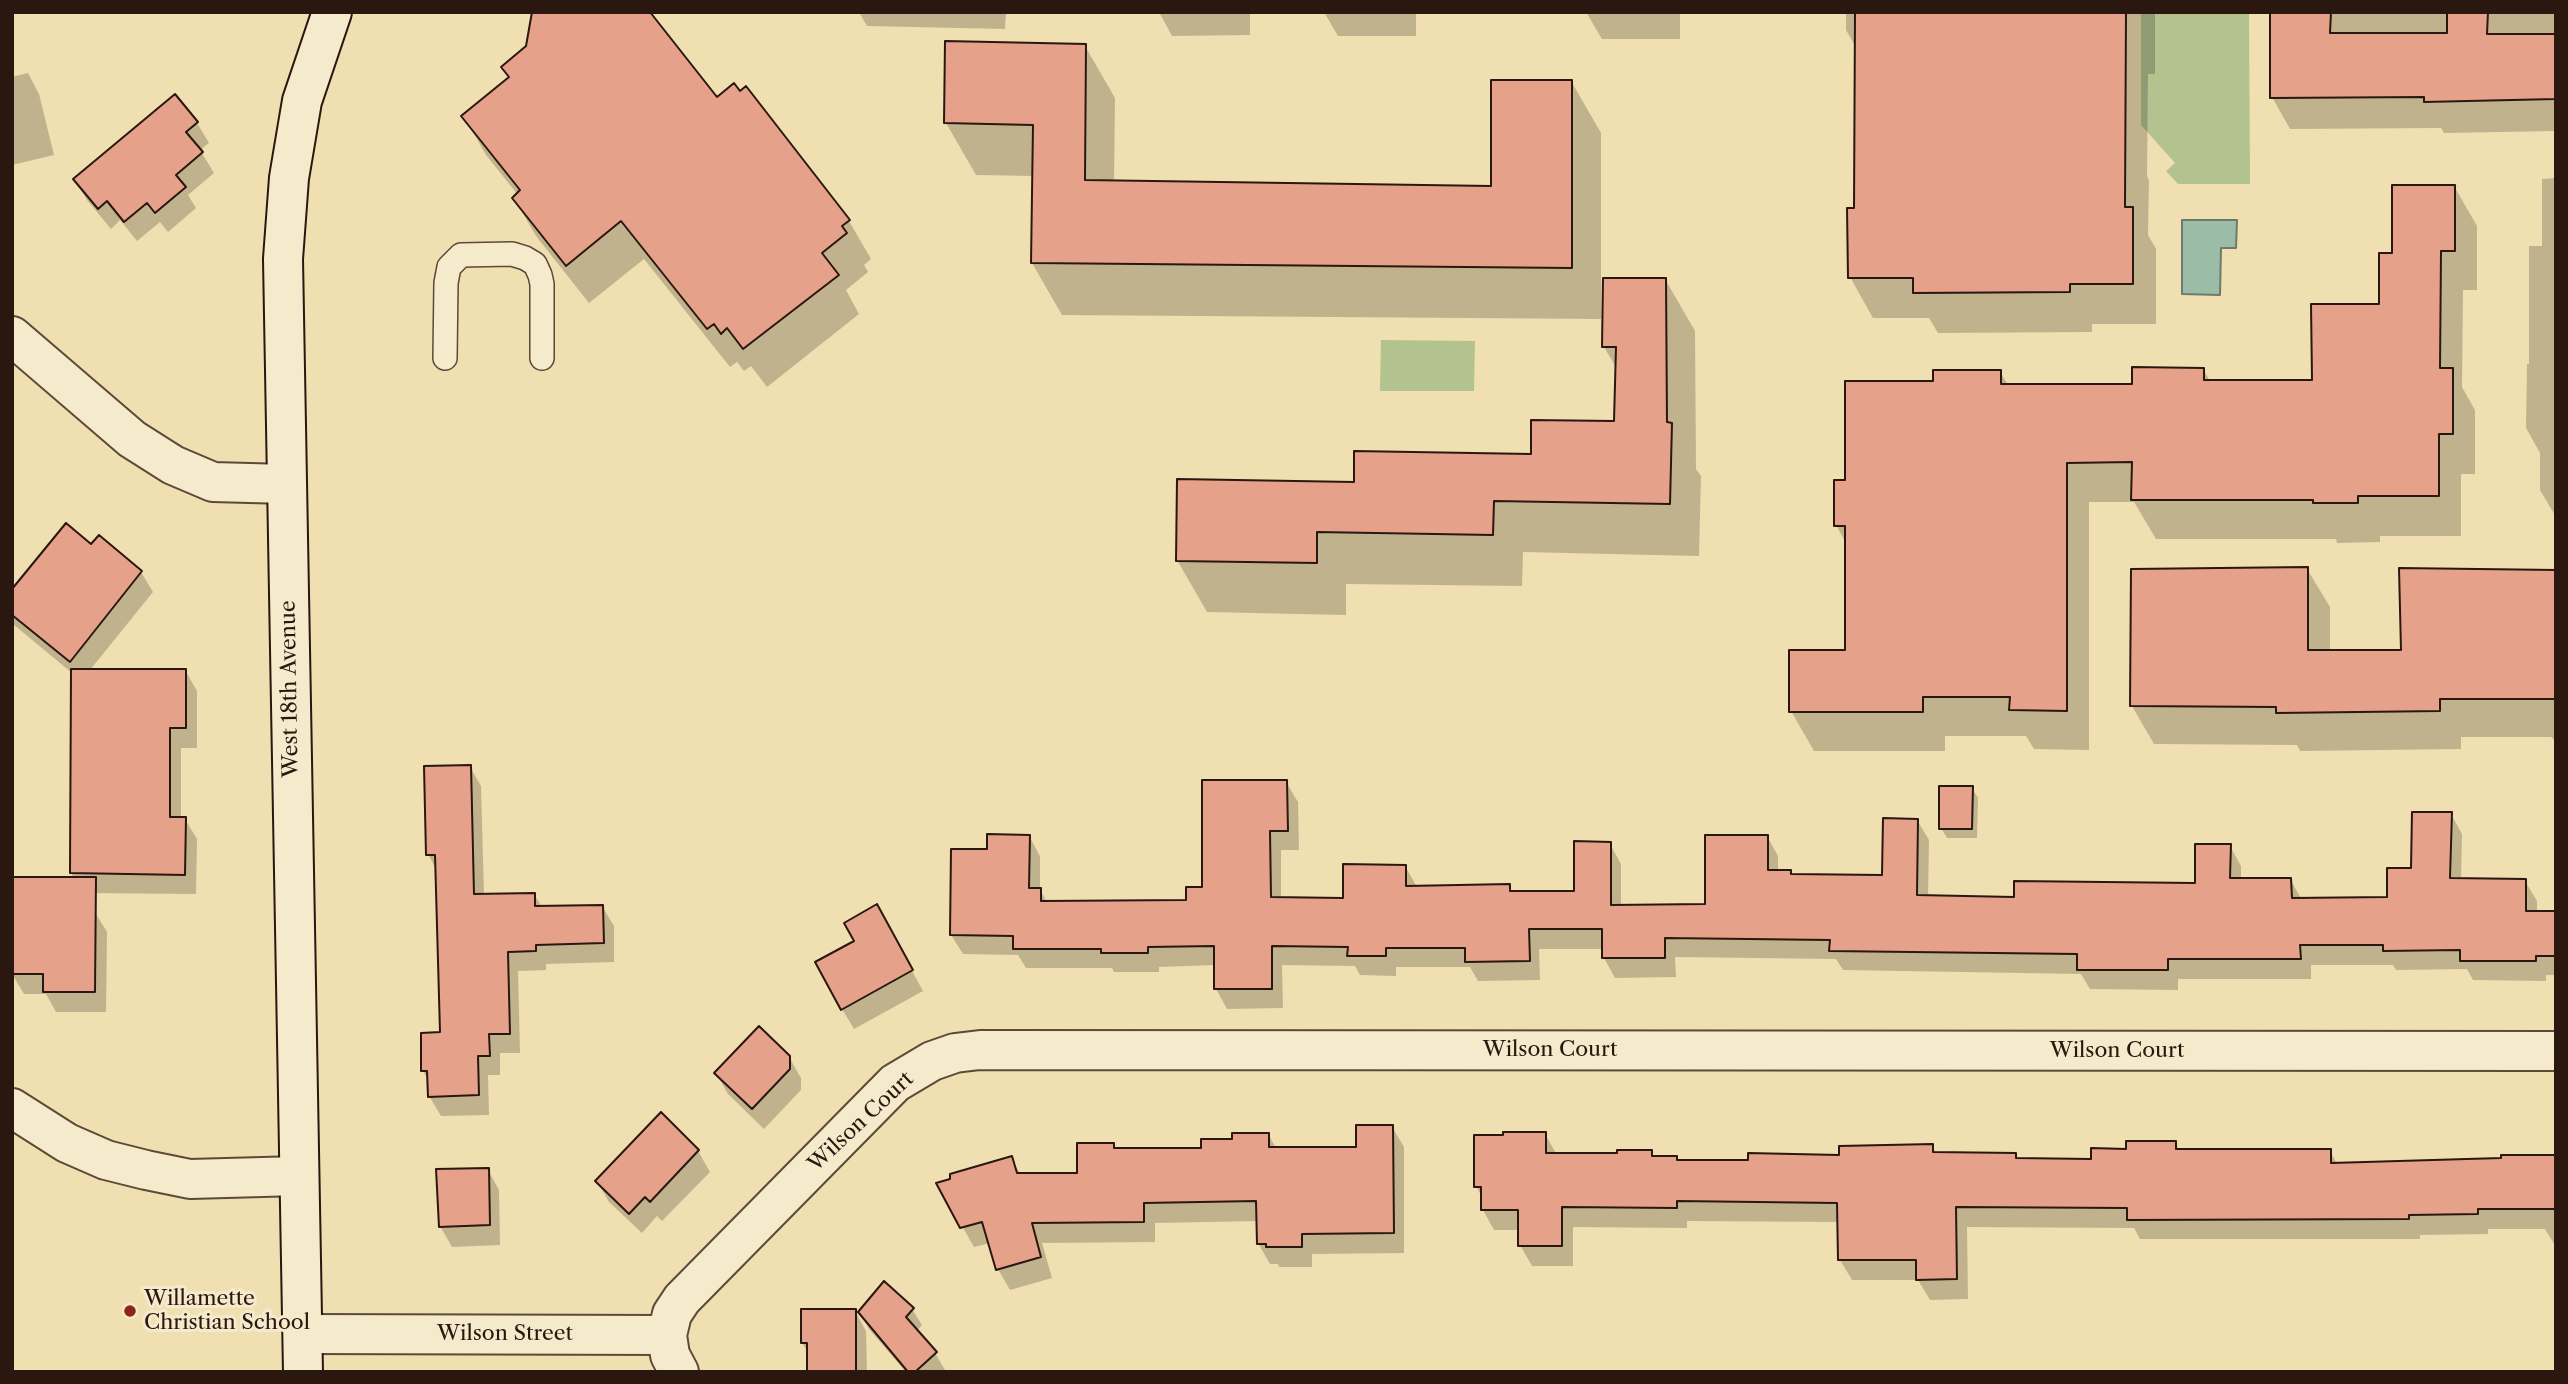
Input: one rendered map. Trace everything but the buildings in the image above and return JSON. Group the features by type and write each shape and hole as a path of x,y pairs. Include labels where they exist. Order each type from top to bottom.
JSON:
{"street":[{"name":"West 18th Avenue","path":"303,1372 283,259 289,178 302,101 332,12"},
{"path":"12,336 132,439 173,465 213,482 286,484"},
{"name":"Wilson Court","path":"667,1335 672,1314 687,1293 895,1083 932,1061 956,1053 980,1050 2556,1051"},
{"path":"12,1108 67,1143 106,1160 146,1170 190,1179 299,1175"},
{"name":"Wilson Street","path":"304,1334 667,1335"},
{"path":"667,1335 670,1355 679,1372"}],"lane":[{"path":"445,358 446,283 449,267 461,256 512,254 535,264 540,275 542,358"}],"shaded area":[{"path":"2141,12 2249,12 2250,184 2178,184 2166,171 2175,163 2141,125"},
{"path":"2182,220 2237,220 2236,248 2221,248 2220,295 2182,294"},
{"path":"1381,340 1475,341 1474,391 1380,391"}],"place":[{"name":"Willamette Christian School","path":"130,1311"}]}
